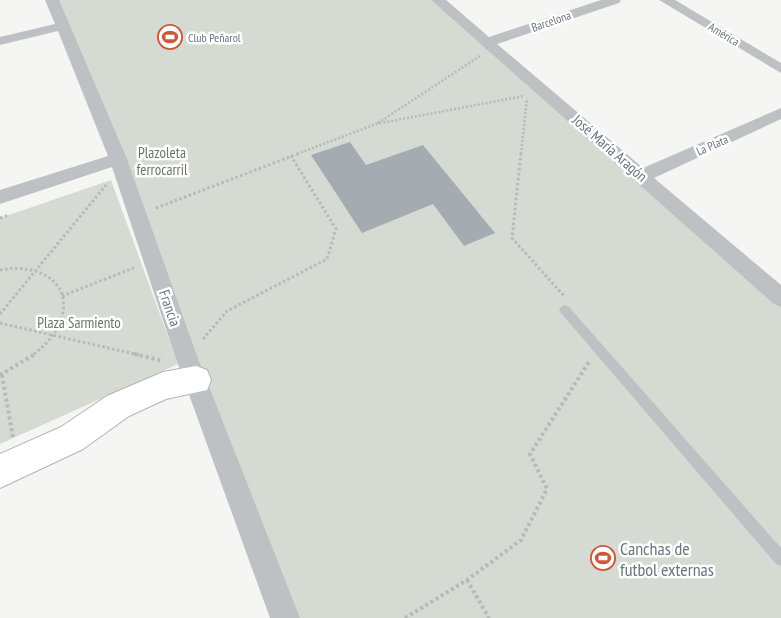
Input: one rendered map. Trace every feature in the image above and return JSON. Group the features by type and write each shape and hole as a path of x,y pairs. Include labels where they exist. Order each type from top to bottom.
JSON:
{"street":[{"name":"Francia","path":"52,0 118,159 191,368 285,618"},
{"name":"José María Aragón","path":"438,0 781,298"},
{"name":"Barcelona","path":"488,42 614,0"},
{"name":"América","path":"666,0 781,69"},
{"path":"0,41 62,26"},
{"name":"La Plata","path":"642,176 781,113"},
{"path":"0,197 118,159"},
{"path":"3,456 120,426 166,406 191,368"}],"lane":[{"path":"568,307 598,348 781,559"}],"path":[{"path":"376,124 481,56 488,42"},
{"path":"137,215 376,124 527,95 512,238 568,307"},
{"path":"0,323 191,368 227,311 327,259 336,229 291,156"},
{"path":"0,314 38,271 111,180 101,183"},
{"path":"0,218 18,211"},
{"path":"62,296 142,265"},
{"path":"0,270 26,268 38,271 54,280 62,296 63,306 60,322 52,335 34,355 14,369 1,375 13,438"},
{"path":"405,618 467,580 521,540 547,489 530,454 598,348"},
{"path":"3,456 13,438 22,434"},
{"path":"467,580 489,618"}],"green space":[{"name":"Plazoleta ferrocarril","path":"51,0 431,0 781,301 781,618 286,618"},
{"name":"Plaza Sarmiento","path":"111,180 178,364 0,444 0,218"}],"building":[{"path":"350,142 366,165 423,145 495,233 464,246 433,204 362,233 311,155"}],"place":[{"name":"Club Peñarol","path":"170,37"},
{"name":"Canchas de futbol externas","path":"603,558"}]}
